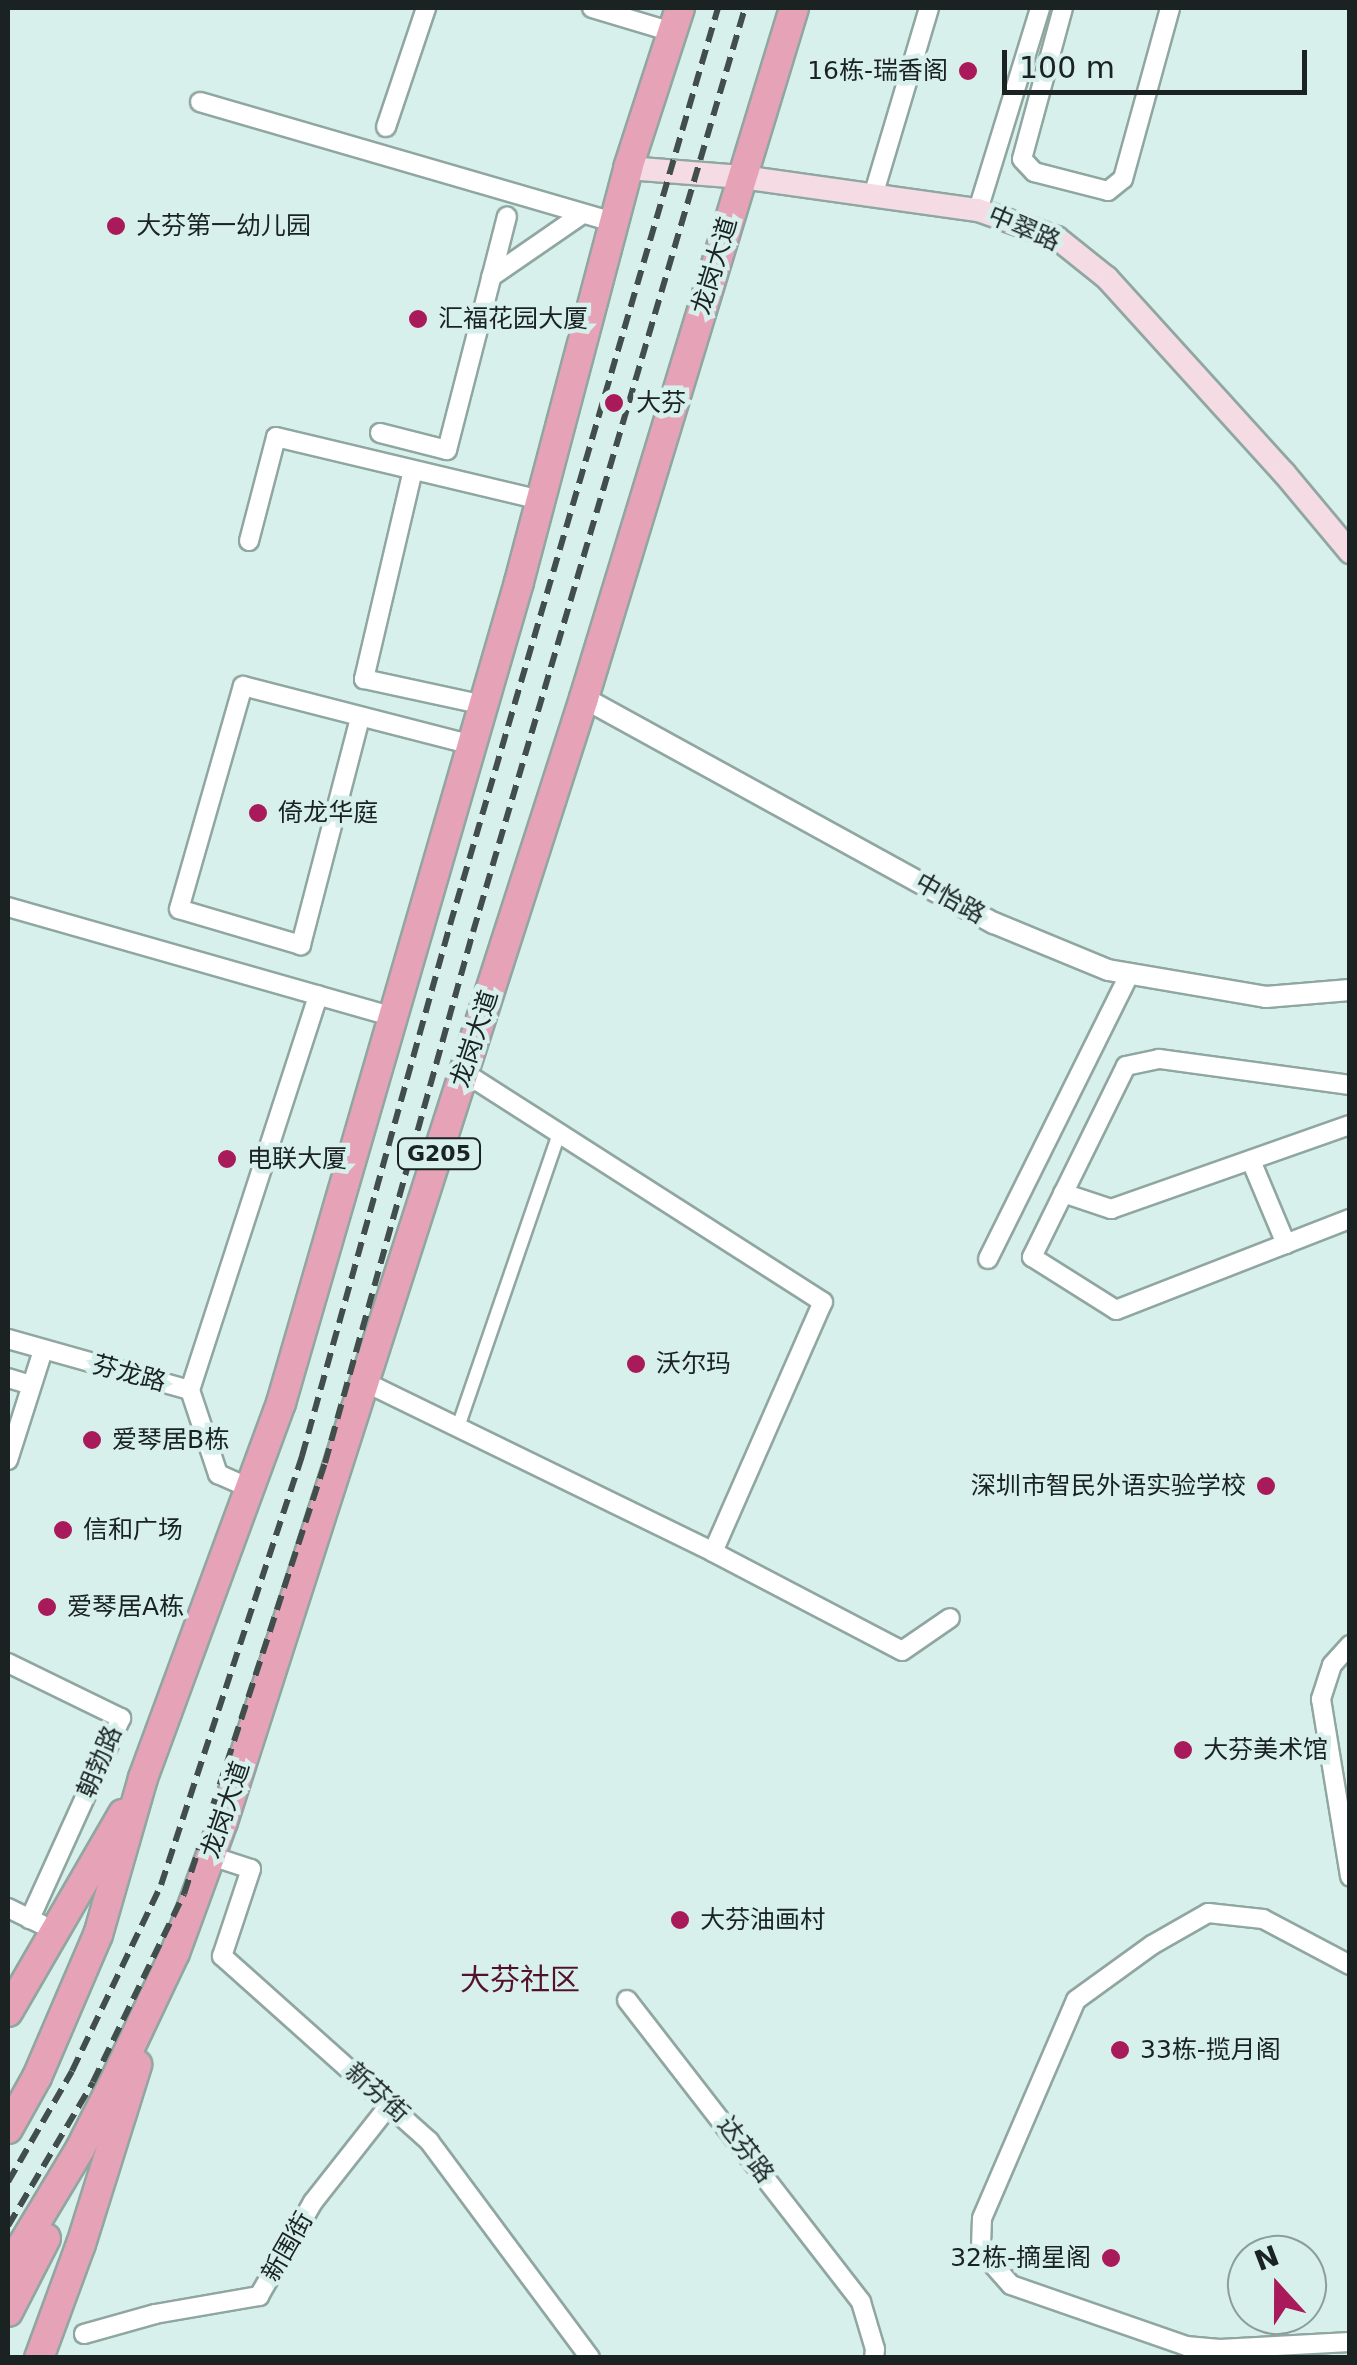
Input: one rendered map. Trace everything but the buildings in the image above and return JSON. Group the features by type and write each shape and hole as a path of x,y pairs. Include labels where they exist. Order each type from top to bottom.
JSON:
{"highway":[{"name":"龙岗大道","path":"8,2270 80,2149 165,1973 211,1856 584,698 794,8"},
{"name":"G205","path":"8,2129 38,2077 98,1936 144,1778 281,1403 484,705 628,168 676,20"},
{"path":"8,2012 43,1925 144,1778"},
{"path":"38,2358 82,2244 165,1973"},
{"path":"8,2312 56,2219 80,2149"}],"main road":[{"name":"中翠路","path":"628,168 742,176 978,210 1057,238 1107,278 1284,472 1350,552"}],"street":[{"path":"386,127 426,8"},
{"path":"592,8 676,20"},
{"path":"873,196 929,8"},
{"path":"978,210 1040,8"},
{"path":"1063,8 1022,159 1034,172 1108,191 1122,178 1170,8"},
{"path":"200,102 614,222"},
{"path":"492,277 581,215"},
{"path":"380,433 447,450 507,217"},
{"path":"249,541 276,437 540,500"},
{"path":"413,470 364,678 484,705"},
{"path":"360,718 301,944 180,909 243,686 472,745"},
{"name":"中怡路","path":"584,698 994,923 1108,970 1266,997 1350,990"},
{"path":"8,908 394,1017"},
{"path":"988,1260 1130,973"},
{"path":"190,1390 318,996"},
{"path":"1350,1085 1158,1059 1126,1066 1032,1257 1116,1310 1350,1219"},
{"path":"464,1072 824,1302 713,1552"},
{"path":"1063,1193 1111,1209 1350,1126"},
{"path":"458,1427 559,1133"},
{"path":"1252,1163 1286,1244"},
{"name":"芬龙路","path":"8,1339 190,1390 218,1474 250,1488"},
{"path":"8,1460 42,1350"},
{"path":"8,1378 31,1385"},
{"path":"365,1382 713,1552 902,1651 950,1618"},
{"path":"1350,1644 1332,1665 1321,1699 1350,1877"},
{"name":"朝勃路","path":"8,1664 121,1718 43,1925"},
{"name":"新芬街","path":"211,1856 251,1869 222,1956 428,2141 590,2358"},
{"path":"8,1908 43,1925"},
{"path":"1350,1965 1263,1919 1208,1913 1152,1945 1076,2000 982,2218 981,2251 1011,2286 1186,2346 1350,2342"},
{"name":"达芬路","path":"627,2000 860,2302 875,2348 874,2358"},
{"name":"新围街","path":"84,2334 155,2314 260,2296 313,2202 390,2104"}],"railway":[{"path":"8,2182 72,2071 161,1885 302,1456 450,925 718,8"},
{"path":"8,2226 93,2082 184,1894 325,1463 473,932 745,8"}],"place":[{"name":"16栋-瑞香阁","path":"968,71"},
{"name":"大芬第一幼儿园","path":"116,226"},
{"name":"汇福花园大厦","path":"418,319"},
{"name":"大芬","path":"614,403"},
{"name":"倚龙华庭","path":"258,813"},
{"name":"电联大厦","path":"227,1159"},
{"name":"沃尔玛","path":"636,1364"},
{"name":"爱琴居B栋","path":"92,1440"},
{"name":"深圳市智民外语实验学校","path":"1266,1486"},
{"name":"信和广场","path":"63,1530"},
{"name":"爱琴居A栋","path":"47,1607"},
{"name":"大芬美术馆","path":"1183,1750"},
{"name":"大芬油画村","path":"680,1920"},
{"name":"33栋-揽月阁","path":"1120,2050"},
{"name":"32栋-摘星阁","path":"1111,2258"}],"district":[{"name":"大芬社区","path":"520,1980"}]}
